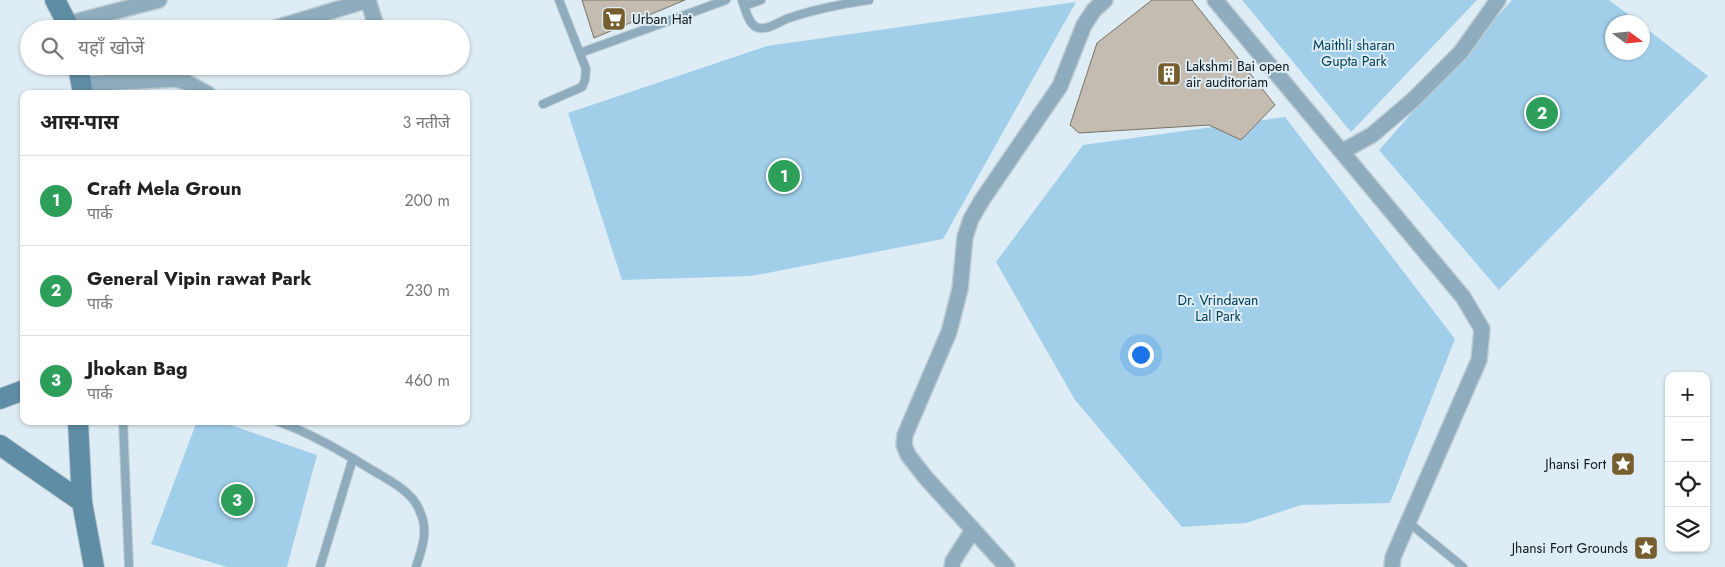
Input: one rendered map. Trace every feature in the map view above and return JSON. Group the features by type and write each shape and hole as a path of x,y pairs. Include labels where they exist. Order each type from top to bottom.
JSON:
{"street":[{"path":"55,0 66,20"},
{"path":"90,20 159,0"},
{"path":"302,20 368,0 374,20"},
{"path":"1007,567 926,478 908,455 904,445 905,435 949,332 960,289 965,237 971,219 1060,86 1084,24 1104,0"},
{"path":"1215,0 1463,296 1482,329 1479,360 1393,557 1392,567"},
{"path":"1343,151 1372,135 1413,100 1460,52 1498,0"},
{"path":"81,81 176,79 199,90"},
{"path":"0,399 20,392"},
{"path":"78,425 82,502 94,567"},
{"path":"0,445 82,502"},
{"path":"952,567 953,561 973,530"}],"lane":[{"path":"543,104 582,87 585,80 586,69 559,0"},
{"path":"580,53 726,0"},
{"path":"762,0 743,3 750,22 756,27 763,28 819,9 869,0"},
{"path":"123,425 129,567"},
{"path":"287,425 312,435 353,458 400,487 412,497 421,512 424,528 423,546 416,567"},
{"path":"320,567 353,458"},
{"path":"1408,522 1463,567"}],"green space":[{"name":"Maithli sharan Gupta Park","path":"1242,0 1477,0 1351,132"},
{"path":"1512,0 1609,0 1629,15 1605,15 1605,60 1650,60 1650,31 1708,76 1499,290 1379,150"},
{"path":"1076,2 943,239 751,276 622,280 568,113 767,46"},
{"name":"Dr. Vrindavan Lal Park","path":"1285,117 1455,339 1390,503 1301,505 1246,523 1182,527 1075,400 996,262 1083,145"},
{"path":"196,425 231,425 317,455 287,567 227,567 151,544"}],"building":[{"name":"Urban Hat","path":"582,0 685,0 594,38"},
{"name":"Lakshmi Bai open air auditoriam","path":"1152,0 1192,0 1275,105 1241,140 1209,125 1079,133 1070,125 1097,43"}],"place":[{"name":"Urban Hat","path":"614,19"},
{"name":"Lakshmi Bai open air auditoriam","path":"1169,74"},
{"name":"General Vipin rawat Park","path":"1542,113"},
{"name":"Craft Mela Groun","path":"784,176"},
{"name":"Jhansi Fort","path":"1623,464"},
{"name":"Jhokan Bag","path":"237,500"},
{"name":"Jhansi Fort Grounds","path":"1646,548"}]}
